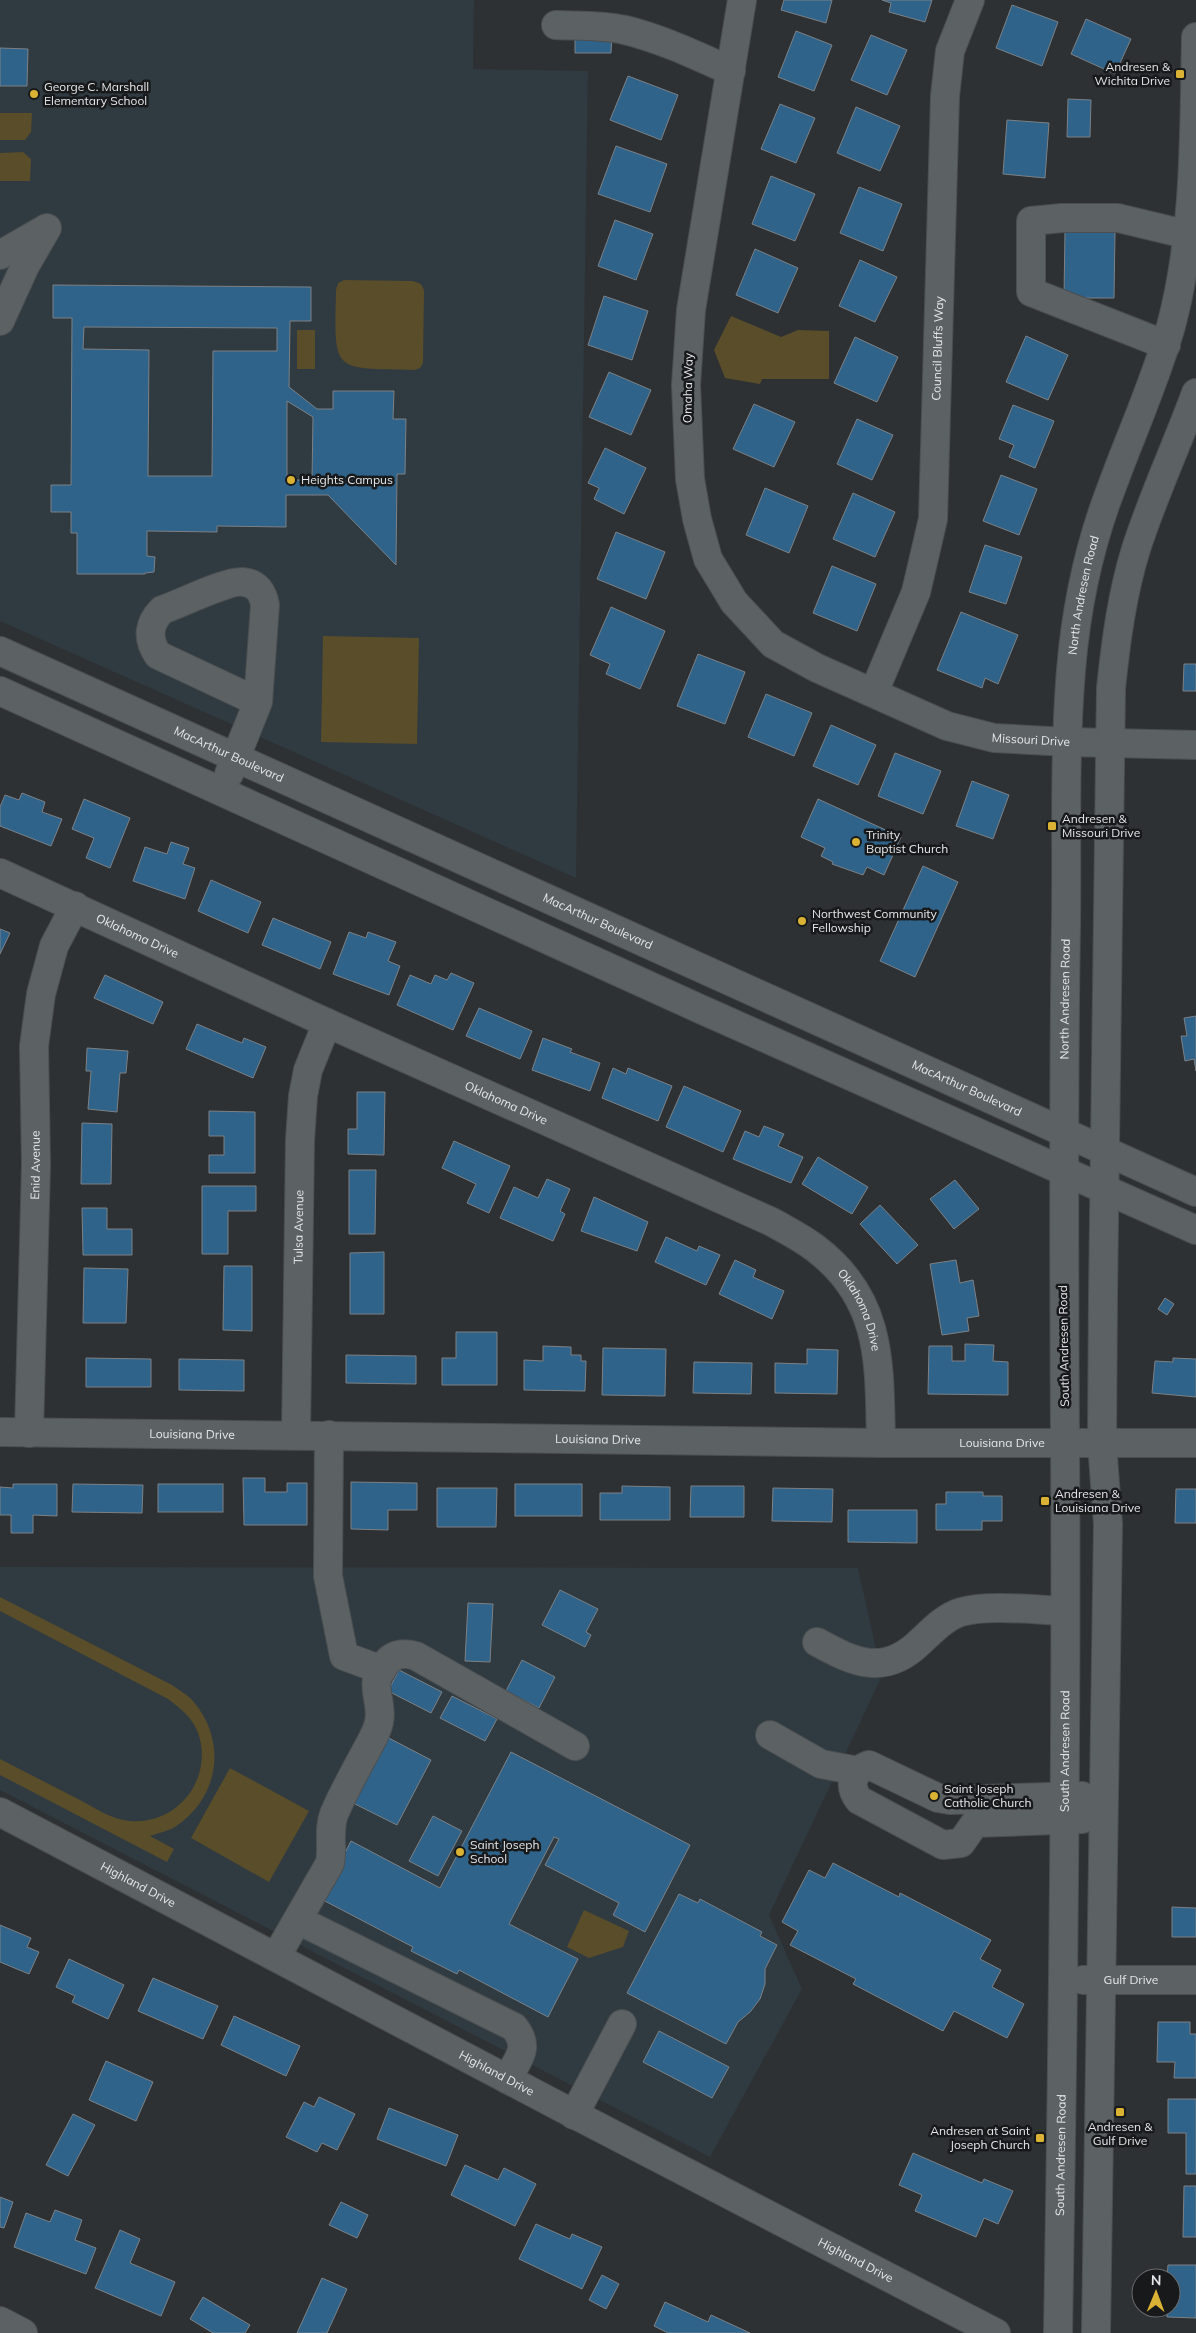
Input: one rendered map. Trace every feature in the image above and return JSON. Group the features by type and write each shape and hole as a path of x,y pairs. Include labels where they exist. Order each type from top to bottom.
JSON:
{"street":[{"name":"Omaha Way","path":"742,0 691,319 686,385 690,478 697,519 708,559 734,602 773,644 817,668 874,692"},
{"name":"Council Bluffs Way","path":"874,692 916,592 932,519 945,96 950,51 970,0"},
{"path":"556,26 602,27 626,31 661,42 731,71"},
{"name":"North Andresen Road","path":"1062,1168 1068,742 1071,667 1081,597 1098,530 1111,489 1132,440 1166,345 1174,317 1189,235 1193,185 1196,37"},
{"path":"1166,345 1031,292 1031,221 1062,218 1118,218 1189,235"},
{"path":"0,255 47,228 25,266 0,321"},
{"path":"1096,2333 1108,1524 1102,1443 1108,743 1111,688 1119,619 1136,552 1149,511 1170,463 1196,393"},
{"path":"221,791 237,758 258,702 265,605 261,592 250,583 236,582 162,610 155,618 150,637 158,655 258,702"},
{"name":"MacArthur Boulevard","path":"0,651 1196,1192"},
{"path":"0,691 689,1004 1062,1168 1196,1230"},
{"name":"Missouri Drive","path":"874,692 947,726 994,738 1196,745"},
{"name":"Oklahoma Drive","path":"0,873 327,1023 772,1222 815,1248 846,1277 869,1315 877,1346 881,1443"},
{"name":"Enid Avenue","path":"29,1433 36,1165 34,1046 41,994 54,946 75,906"},
{"name":"Tulsa Avenue","path":"296,1435 300,1140 303,1096 308,1070 327,1023"},
{"name":"South Andresen Road","path":"1058,2333 1064,1979 1065,1444 1062,1168"},
{"name":"Louisiana Drive","path":"0,1432 881,1443 1196,1443"},
{"path":"329,1435 328,1576 344,1656 382,1670"},
{"path":"817,1642 848,1659 865,1664 883,1663 900,1658 915,1648 944,1620 961,1612 979,1609 1065,1611"},
{"path":"276,1957 330,1863 332,1851 330,1826 376,1732 380,1711 375,1691 382,1670 388,1660 396,1655 407,1654 416,1656 575,1746"},
{"path":"770,1735 821,1764 858,1771"},
{"path":"974,1811 961,1842 943,1846 859,1800 852,1789 854,1776 858,1771 869,1765 938,1798 974,1811 1103,1807"},
{"name":"Highland Drive","path":"0,1812 507,2079 996,2333"},
{"path":"298,1920 514,2027 523,2042 522,2052 507,2079"},
{"name":"Gulf Drive","path":"1064,1979 1196,1980"},
{"path":"574,2114 622,2024"},
{"path":"0,2321 23,2333"}],"shaded area":[{"name":"Heights Campus","path":"0,0 474,0 473,69 588,71 576,878 0,621"},
{"path":"0,113 32,113 31,132 25,140 0,140"},
{"path":"23,152 31,159 30,181 0,181 0,153"},
{"path":"344,280 413,281 421,284 424,290 423,363 420,368 415,370 367,368 353,366 344,361 338,352 335,317 336,290 338,283"},
{"path":"731,316 781,337 798,330 829,331 829,379 762,379 760,384 725,378 714,350"},
{"path":"297,330 315,330 315,369 297,369"},
{"path":"323,636 419,638 417,744 321,742"},
{"name":"Saint Joseph School","path":"0,1567 858,1568 882,1676 769,1915 802,1989 710,2157 0,1790"},
{"path":"0,1597 172,1685 191,1699 204,1717 211,1734 214,1751 214,1768 209,1785 201,1801 190,1815 175,1827 150,1836 174,1849 167,1862 0,1775 0,1759 110,1816 130,1821 147,1820 163,1815 177,1807 196,1782 201,1766 202,1750 198,1733 193,1723 168,1699 0,1611"},
{"path":"230,1768 309,1811 269,1882 191,1838"},
{"path":"584,1910 629,1931 623,1947 589,1958 567,1947"}],"building":[{"path":"784,0 832,0 826,23 781,10"},
{"path":"882,0 932,0 925,22 889,12 891,3"},
{"path":"1012,5 1058,22 1042,66 996,48"},
{"path":"1086,19 1131,39 1115,74 1071,54"},
{"path":"796,31 832,45 814,91 778,77"},
{"path":"871,35 907,50 887,95 851,80"},
{"path":"575,36 612,36 611,53 575,53"},
{"path":"0,48 28,49 27,86 0,86"},
{"path":"628,76 678,95 661,140 610,120"},
{"path":"1068,99 1091,100 1090,137 1067,137"},
{"path":"780,104 815,118 796,163 761,149"},
{"path":"856,107 900,126 880,171 837,153"},
{"path":"1007,120 1049,123 1045,178 1003,174"},
{"path":"616,146 667,164 650,212 598,194"},
{"path":"771,176 815,194 795,241 752,224"},
{"path":"859,187 902,204 883,251 840,233"},
{"path":"615,220 653,234 636,280 598,266"},
{"path":"1065,231 1115,232 1114,298 1064,298"},
{"path":"755,249 798,268 778,313 736,295"},
{"path":"860,260 897,277 875,322 839,306"},
{"path":"53,285 311,287 311,321 290,321 289,387 317,409 333,409 333,391 394,391 393,419 406,419 405,474 397,474 396,565 328,495 286,495 286,527 217,526 217,532 147,531 147,556 155,557 154,572 145,574 77,574 77,533 71,533 71,512 51,512 51,485 71,485 72,318 53,318","holes":["84,327 277,328 277,351 213,351 212,476 148,476 149,350 83,349","287,401 313,417 312,480 287,480"]},
{"path":"604,296 648,311 632,360 588,345"},
{"path":"1026,336 1068,355 1048,400 1006,382"},
{"path":"855,337 898,357 877,402 834,383"},
{"path":"609,372 651,390 631,435 589,417"},
{"path":"754,404 795,422 774,467 733,449"},
{"path":"1013,405 1054,421 1035,468 1009,457 1014,445 999,439"},
{"path":"857,419 893,435 872,480 837,464"},
{"path":"605,448 646,468 624,514 594,499 599,488 588,483"},
{"path":"1001,475 1037,489 1019,535 983,521"},
{"path":"765,488 808,506 789,553 746,535"},
{"path":"853,493 895,512 875,557 833,539"},
{"path":"616,532 665,552 646,599 597,579"},
{"path":"985,545 1022,557 1006,604 969,592"},
{"path":"832,566 876,584 857,631 813,613"},
{"path":"611,607 665,631 640,689 606,674 610,664 590,655"},
{"path":"961,612 1018,635 998,684 985,678 982,688 937,670"},
{"path":"698,654 745,672 725,724 677,706"},
{"path":"1184,664 1196,664 1196,691 1183,691"},
{"path":"766,694 812,713 794,756 748,737"},
{"path":"831,725 876,745 858,785 813,766"},
{"path":"895,753 941,771 923,814 878,796"},
{"path":"972,781 1009,795 993,839 956,826"},
{"path":"22,793 45,802 42,812 62,819 51,846 0,826 0,807 5,795 19,800"},
{"path":"84,799 130,818 110,868 86,858 94,838 72,829"},
{"name":"Trinity Baptist Church","path":"818,799 901,837 884,875 867,867 863,875 832,864 833,862 821,856 825,848 801,837"},
{"path":"171,842 189,848 183,864 195,868 185,899 133,881 145,847 167,854"},
{"path":"923,866 958,882 915,977 880,961"},
{"path":"211,880 261,902 248,933 198,911"},
{"path":"273,918 331,942 320,969 262,945"},
{"path":"0,929 10,933 0,954"},
{"path":"349,932 366,938 368,932 396,942 388,961 400,966 389,995 333,974"},
{"path":"451,973 474,983 453,1030 397,1005 410,975 431,984 435,975 447,980"},
{"path":"105,975 163,1002 153,1024 94,998"},
{"path":"479,1008 532,1031 520,1059 466,1036"},
{"path":"1196,1016 1196,1071 1194,1059 1185,1061 1181,1036 1187,1036 1184,1018"},
{"path":"197,1024 242,1043 244,1038 266,1047 253,1078 186,1049"},
{"path":"543,1038 572,1049 570,1052 600,1063 590,1091 532,1070"},
{"path":"87,1048 128,1051 126,1073 120,1073 117,1112 88,1109 91,1071 86,1071"},
{"path":"613,1068 626,1074 628,1068 672,1086 658,1121 602,1098"},
{"path":"684,1086 741,1111 723,1152 666,1127"},
{"path":"357,1092 385,1092 384,1155 348,1154 348,1129 357,1129"},
{"path":"209,1111 255,1112 255,1173 209,1173 209,1155 224,1155 224,1136 209,1136"},
{"path":"82,1123 112,1124 111,1184 81,1184"},
{"path":"764,1126 784,1134 778,1146 803,1157 791,1183 733,1159 745,1131 759,1137"},
{"path":"454,1141 510,1166 489,1213 467,1203 476,1184 442,1168"},
{"path":"818,1157 868,1187 852,1214 802,1184"},
{"path":"349,1170 376,1170 375,1234 349,1234"},
{"path":"547,1179 570,1189 560,1211 565,1214 553,1241 500,1218 514,1187 538,1198"},
{"path":"955,1180 979,1209 954,1229 930,1199"},
{"path":"202,1186 256,1186 256,1211 228,1211 228,1254 202,1254"},
{"path":"594,1197 648,1222 637,1251 581,1231"},
{"path":"880,1205 918,1245 897,1264 860,1224"},
{"path":"82,1208 107,1208 107,1229 132,1229 132,1255 83,1255"},
{"path":"666,1237 697,1251 699,1246 720,1255 706,1285 655,1262"},
{"path":"384,1252 384,1314 350,1314 350,1253"},
{"path":"735,1260 756,1270 753,1277 784,1291 772,1319 719,1294"},
{"path":"956,1260 960,1283 973,1280 979,1316 967,1318 969,1331 942,1335 930,1264"},
{"path":"224,1266 252,1266 252,1331 223,1330"},
{"path":"84,1268 128,1269 126,1323 83,1323"},
{"path":"1165,1298 1174,1304 1167,1315 1158,1309"},
{"path":"456,1332 497,1332 497,1385 442,1385 442,1358 456,1358"},
{"path":"965,1344 994,1345 993,1361 1008,1362 1008,1395 928,1394 929,1346 952,1346 952,1361 965,1361"},
{"path":"543,1346 571,1347 571,1355 581,1355 581,1361 586,1361 585,1391 524,1390 524,1360 543,1361"},
{"path":"603,1348 666,1349 665,1396 602,1395"},
{"path":"807,1349 838,1350 837,1394 775,1393 775,1363 807,1364"},
{"path":"346,1355 416,1356 416,1384 346,1383"},
{"path":"86,1358 151,1359 151,1387 86,1387"},
{"path":"1173,1358 1196,1359 1196,1397 1152,1393 1155,1361 1173,1362"},
{"path":"179,1359 244,1360 244,1391 179,1390"},
{"path":"694,1362 752,1363 751,1394 693,1393"},
{"path":"243,1478 265,1478 265,1492 287,1492 287,1483 307,1483 307,1525 244,1525"},
{"path":"351,1482 417,1483 417,1510 388,1510 388,1530 351,1529"},
{"path":"13,1484 57,1484 57,1516 33,1515 33,1533 11,1533 11,1515 0,1515 0,1487 13,1488"},
{"path":"73,1484 143,1485 142,1513 72,1512"},
{"path":"158,1484 223,1484 223,1512 158,1512"},
{"path":"515,1484 582,1484 582,1516 515,1516"},
{"path":"622,1486 670,1487 670,1520 600,1520 600,1493 622,1493"},
{"path":"691,1486 744,1486 744,1517 690,1517"},
{"path":"437,1488 497,1488 496,1527 437,1527"},
{"path":"773,1488 833,1489 832,1522 772,1521"},
{"path":"1176,1489 1196,1489 1196,1523 1175,1523"},
{"path":"946,1492 983,1492 983,1496 1002,1496 1002,1521 982,1521 982,1530 936,1530 936,1504 946,1504"},
{"path":"848,1510 917,1510 917,1543 848,1542"},
{"path":"560,1590 598,1609 586,1632 591,1635 585,1647 542,1625"},
{"path":"468,1603 493,1604 490,1662 465,1661"},
{"path":"522,1660 555,1677 539,1708 506,1691"},
{"path":"399,1670 442,1692 431,1713 388,1691"},
{"path":"452,1696 497,1719 485,1741 440,1718"},
{"path":"383,1735 431,1760 397,1825 349,1801"},
{"path":"511,1752 690,1845 645,1932 613,1915 619,1903 545,1865 559,1839 554,1837 509,1924 578,1959 548,2017 459,1970 457,1974 411,1951 413,1947 321,1899 351,1841 440,1888"},
{"path":"433,1816 462,1831 438,1876 409,1861"},
{"path":"833,1863 899,1897 900,1893 991,1940 980,1959 1001,1970 992,1987 1024,2004 1007,2038 954,2011 943,2031 853,1984 856,1979 790,1945 798,1931 782,1922 809,1870 825,1878"},
{"path":"679,1894 698,1903 700,1899 762,1932 760,1936 777,1945 765,1969 765,1984 760,1999 750,2012 738,2022 726,2044 627,1993"},
{"path":"1172,1907 1196,1908 1196,1937 1172,1937"},
{"path":"0,1925 31,1938 27,1947 39,1952 29,1974 0,1962"},
{"path":"69,1959 124,1985 108,2019 72,2002 75,1996 56,1987"},
{"path":"153,1978 218,2006 203,2039 138,2011"},
{"path":"234,2016 300,2046 286,2076 221,2045"},
{"path":"1158,2022 1190,2022 1190,2034 1196,2034 1196,2078 1174,2078 1175,2062 1157,2062"},
{"path":"659,2031 729,2067 712,2098 643,2062"},
{"path":"106,2061 153,2082 136,2121 89,2100"},
{"path":"319,2097 355,2114 337,2150 322,2143 317,2152 286,2137 304,2102 314,2107"},
{"path":"1168,2099 1196,2099 1196,2174 1186,2174 1186,2133 1168,2133"},
{"path":"389,2108 458,2135 446,2166 377,2139"},
{"path":"73,2114 95,2125 68,2176 46,2165"},
{"path":"913,2153 982,2183 984,2179 1013,2191 998,2224 984,2218 976,2237 915,2211 922,2195 899,2185"},
{"path":"465,2165 498,2180 504,2168 536,2184 515,2226 451,2195"},
{"path":"1184,2186 1196,2186 1196,2237 1183,2237"},
{"path":"0,2197 13,2202 4,2228 0,2227"},
{"path":"341,2202 368,2215 357,2238 329,2225"},
{"path":"55,2210 82,2220 75,2240 96,2248 86,2274 14,2247 26,2213 50,2222"},
{"path":"536,2224 570,2239 572,2234 602,2247 582,2289 519,2259"},
{"path":"120,2230 140,2239 130,2263 175,2282 161,2316 95,2288"},
{"path":"1168,2265 1196,2265 1196,2318 1181,2317 1181,2268 1168,2268"},
{"path":"602,2275 619,2284 606,2309 589,2300"},
{"path":"322,2278 347,2289 327,2333 297,2333"},
{"path":"203,2297 250,2325 245,2333 213,2333 190,2319"},
{"path":"665,2302 708,2322 711,2315 750,2333 668,2333 654,2326"}],"place":[{"name":"Andresen & Wichita Drive","path":"1180,74"},
{"name":"George C. Marshall Elementary School","path":"34,94"},
{"name":"Heights Campus","path":"291,480"},
{"name":"Andresen & Missouri Drive","path":"1052,826"},
{"name":"Trinity Baptist Church","path":"856,842"},
{"name":"Northwest Community Fellowship","path":"802,921"},
{"name":"Andresen & Louisiana Drive","path":"1045,1501"},
{"name":"Saint Joseph Catholic Church","path":"934,1796"},
{"name":"Saint Joseph School","path":"460,1852"},
{"name":"Andresen & Gulf Drive","path":"1120,2112"},
{"name":"Andresen at Saint Joseph Church","path":"1040,2138"}]}
